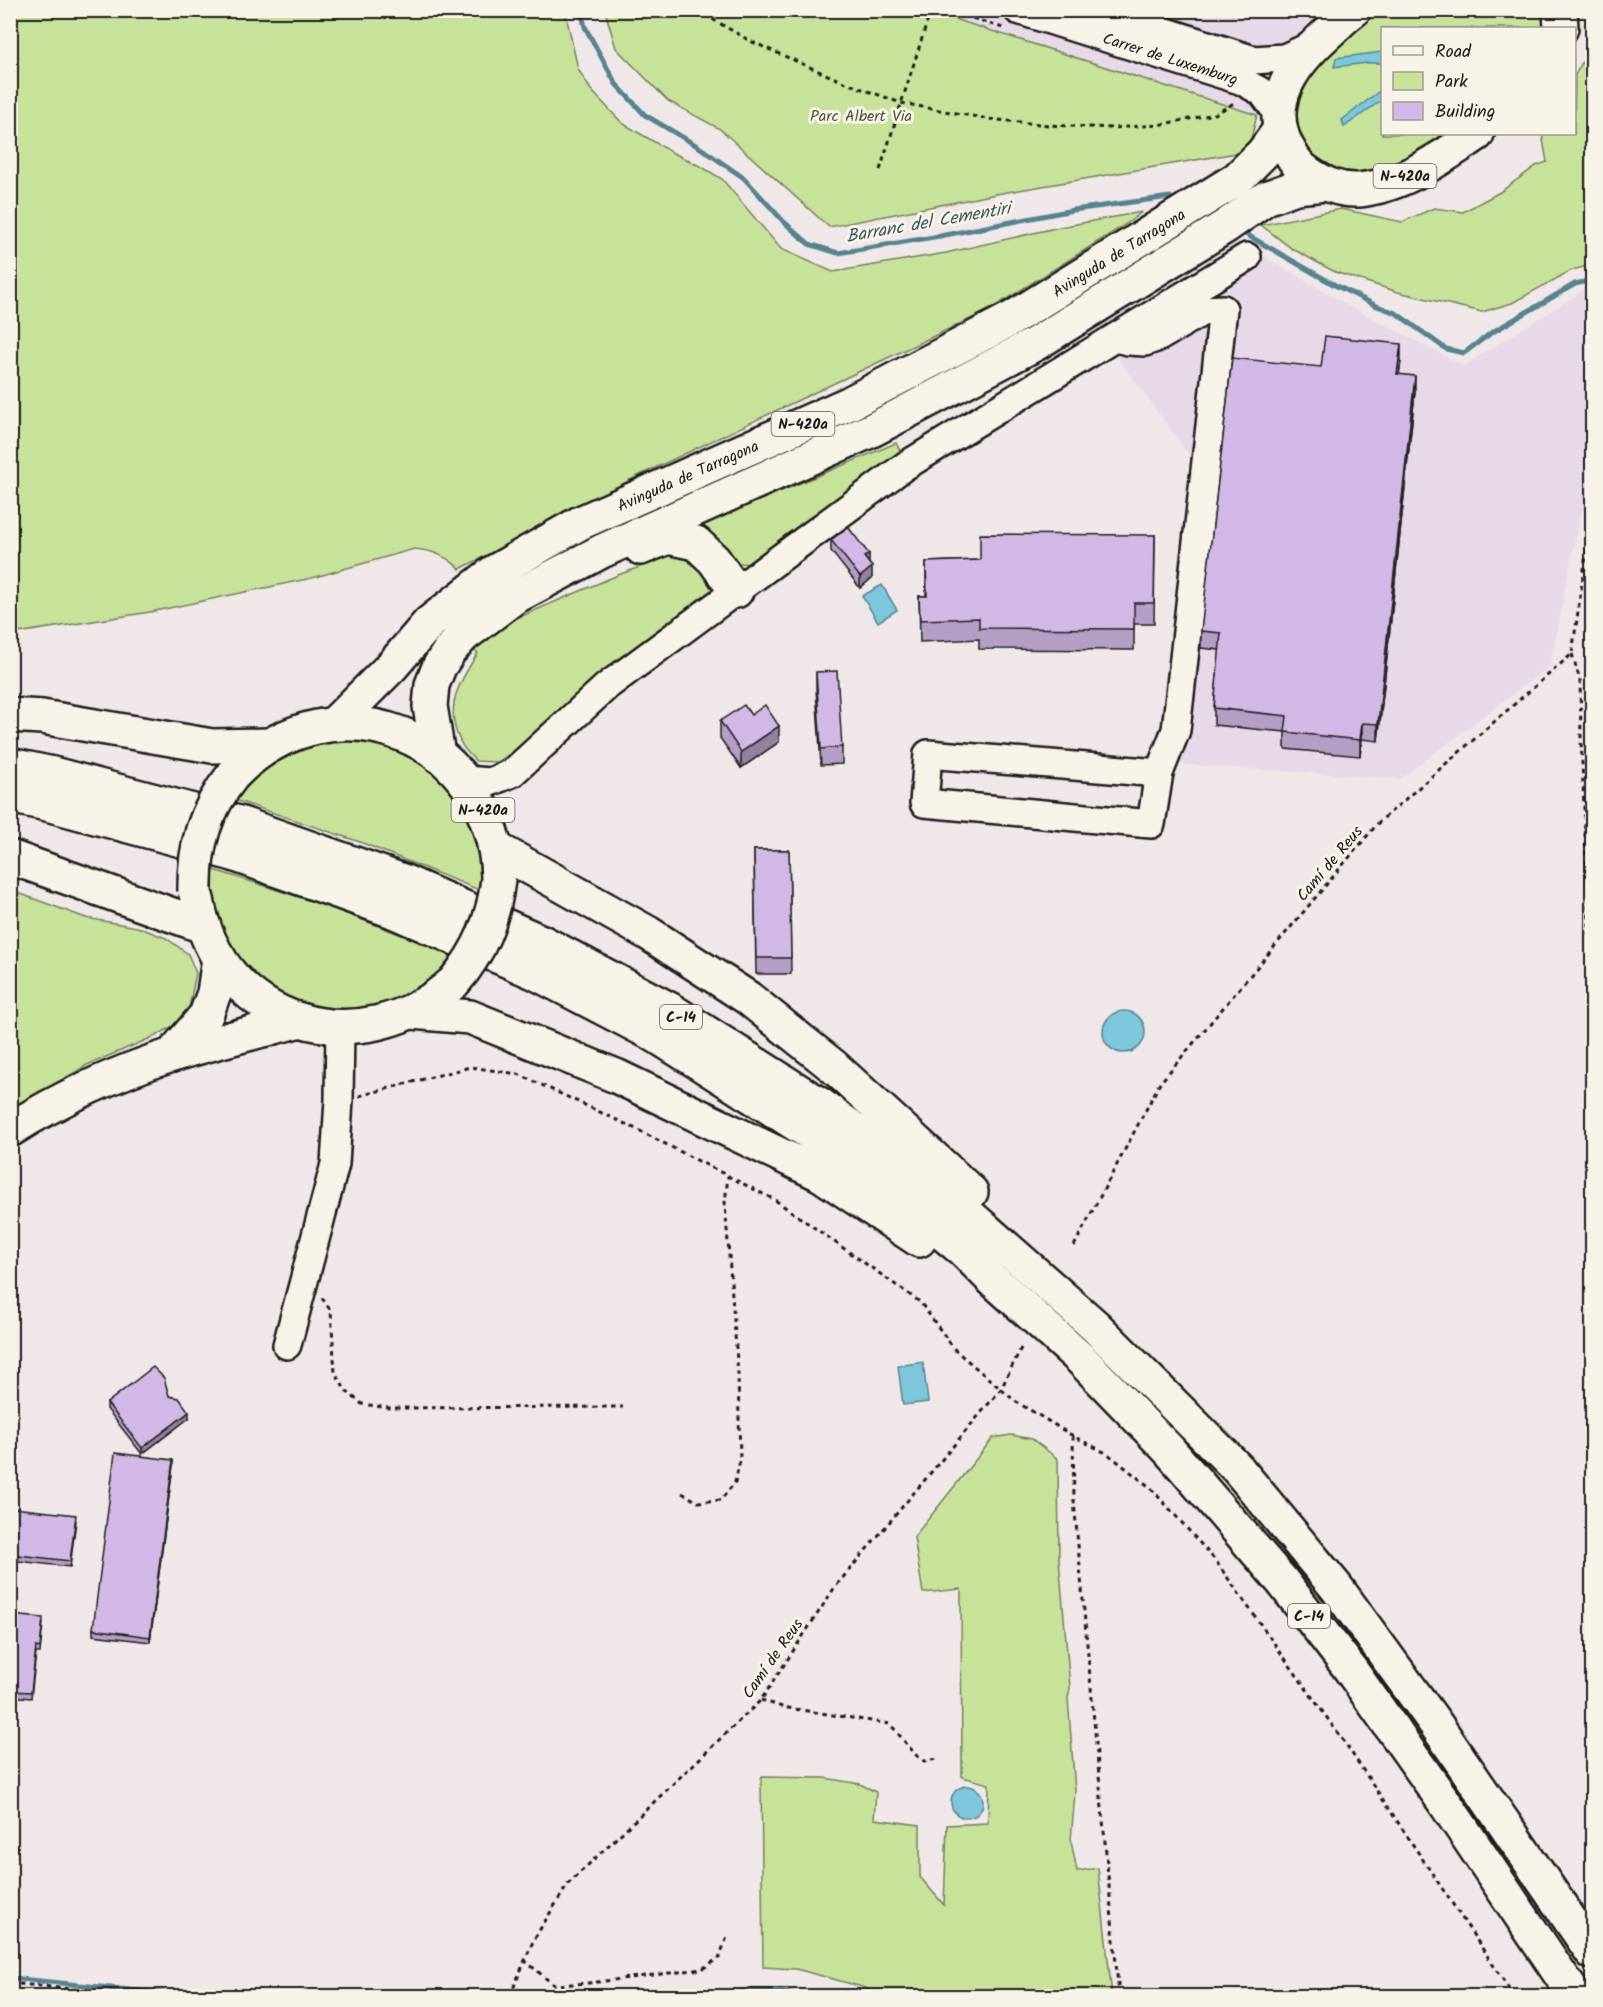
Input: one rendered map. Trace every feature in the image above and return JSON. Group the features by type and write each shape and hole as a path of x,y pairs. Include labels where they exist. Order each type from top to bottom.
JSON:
{"main road":[{"name":"N-420a","path":"1354,10 1313,45 1287,80 1281,98 1279,123 1294,160 1325,184 1342,190 1360,190 1383,185 1432,163 1476,135"},
{"path":"1560,10 1561,27"},
{"name":"Avinguda de Tarragona","path":"334,724 392,666 429,623 494,572 580,524 850,403 1011,319 1236,179 1263,153 1279,123"},
{"name":"Avinguda de Tarragona","path":"438,755 430,706 432,685 440,667 450,650 464,635 513,598 602,551 872,430 1035,344 1226,226 1266,198 1296,187 1325,184"},
{"path":"513,598 668,537 696,543 714,560 736,591"},
{"path":"10,715 42,717 212,746 270,745"},
{"name":"N-420a","path":"334,724 371,726 389,730 415,740 438,755 464,780 481,805 492,833 496,863 496,898 485,935 477,952 454,982 441,994 412,1012 399,1018 370,1025 340,1027 300,1020 284,1014 254,996 229,972 219,958 203,926 195,891 196,860 202,829 215,800 233,775 250,758 270,745 301,731 334,724"},
{"name":"C-14","path":"10,765 53,774 239,823 403,881 544,943 669,1009 822,1106 953,1201 1095,1326 1237,1468 1336,1587 1435,1723 1593,1952"},
{"name":"C-14","path":"10,796 233,854 393,910 534,972 655,1035 807,1131 929,1222 963,1250 1081,1359 1148,1428 1282,1581 1348,1666 1445,1803 1575,1996"},
{"path":"10,857 203,926"},
{"path":"496,863 648,933 748,998 833,1066 1105,1315 1218,1432 1237,1468"},
{"name":"N-420a","path":"172,1055 206,1015 214,993 219,958"},
{"path":"412,1012 470,1017 616,1076 820,1174 966,1271 992,1279"},
{"name":"N-420a","path":"10,1130 65,1099 172,1055 300,1020"}],"street":[{"name":"Carrer de Luxemburg","path":"1018,10 1240,80 1262,92 1279,123"},
{"name":"Carrer de Luxemburg","path":"1099,10 1254,60 1284,58 1313,45"},
{"path":"464,780 490,782 512,773 607,686 905,466 1247,257"},
{"path":"1115,338 1145,342 1159,337 1205,310 1223,309 1176,730 1159,773 1151,824 924,804 928,754 1159,773"},
{"path":"287,1344 335,1164 340,1027"}],"path":[{"path":"698,10 750,41 846,83 902,103 988,119 1111,128 1158,124 1215,114 1234,103"},
{"path":"880,170 931,10"},
{"path":"1593,513 1572,654 1580,680 1593,992"},
{"name":"Camí de Reus","path":"1074,1246 1160,1083 1378,823 1572,654"},
{"path":"339,1101 471,1067 518,1074 632,1127 775,1200 920,1302 955,1350 1015,1401 1108,1454 1152,1488 1215,1560 1347,1746 1514,1996"},
{"path":"682,1493 698,1502 721,1500 735,1482 740,1460 738,1374 725,1203 728,1176"},
{"path":"304,1275 332,1311 335,1373 346,1391 362,1404 390,1408 623,1407"},
{"name":"Camí de Reus","path":"510,1996 534,1939 568,1884 761,1700 835,1587 1002,1389 1021,1348"},
{"path":"1073,1436 1074,1501 1119,1996"},
{"path":"761,1700 782,1707 890,1724 916,1755 924,1761 937,1759"},
{"path":"524,1960 554,1985 589,1983 702,1969 719,1958 727,1937"},
{"path":"10,1983 141,1996"}],"shaded area":[{"path":"929,11 1330,11 1293,37 1257,115"},
{"path":"1234,239 1352,308 1464,366 1592,285 1592,499 1580,514 1550,666 1400,779 1179,764 1190,456 1096,328"}],"green space":[{"path":"1550,10 1550,27 1381,27 1381,135 1457,135 1425,154 1357,178 1325,171 1294,134 1296,91 1343,35 1373,11"},
{"path":"11,11 565,11 578,69 591,90 622,123 722,179 781,249 833,272 946,253 1060,227 1142,212 989,310 642,474 460,569 439,554 414,549 312,578 150,612 11,634"},
{"name":"Parc Albert Via","path":"605,11 929,11 1257,115 1248,151 996,194 829,227 720,129 668,101 616,48"},
{"path":"1592,45 1592,265 1572,270 1512,303 1482,312 1398,292 1335,272 1291,248 1261,225 1341,209 1402,222 1434,208 1463,212 1500,192 1536,166 1547,162 1542,135 1576,135 1576,73"},
{"path":"896,443 903,457 750,564 731,562 691,529"},
{"path":"675,554 689,558 713,579 713,590 706,600 524,749 516,749 498,762 476,761 462,746 453,718 453,707 460,685 478,653 474,650 510,621 618,575"},
{"path":"369,740 404,749 433,769 459,794 483,851 479,890 360,842 232,799 261,769 305,743"},
{"path":"211,869 327,906 453,955 441,975 389,1008 325,1011 290,1001 256,979 234,956 220,933 211,894"},
{"path":"10,890 86,918 137,927 166,938 188,954 196,973 189,1008 181,1021 158,1035 87,1065 11,1110"},
{"path":"1011,1435 1032,1439 1058,1459 1059,1559 1070,1688 1068,1698 1075,1791 1071,1841 1077,1871 1098,1868 1112,1996 876,1996 866,1988 796,1969 763,1967 761,1777 825,1778 860,1784 876,1792 874,1819 920,1825 920,1877 944,1905 947,1825 988,1823 989,1784 962,1777 961,1589 923,1593 914,1537 993,1438"}],"water":[{"path":"1381,52 1381,63 1334,67 1336,58"},
{"path":"1381,90 1381,101 1344,127 1342,120"},
{"path":"882,585 897,610 878,622 862,596"},
{"path":"1124,1011 1139,1017 1145,1032 1139,1047 1124,1053 1109,1047 1103,1032 1109,1017"},
{"path":"923,1362 928,1402 903,1405 898,1366"},
{"path":"967,1786 978,1791 983,1802 978,1813 967,1818 956,1813 951,1802 956,1791"}],"building":[{"path":"1325,336 1401,344 1397,374 1415,376 1378,724 1362,723 1360,740 1285,732 1287,716 1214,708 1221,633 1201,631 1232,358 1321,367"},
{"path":"848,527 869,554 864,557 872,567 860,577 831,540"},
{"path":"980,534 1155,535 1154,603 1134,603 1134,629 979,628 979,618 920,620 919,596 927,596 926,562 980,560"},
{"path":"837,671 842,747 821,749 816,672"},
{"path":"744,705 751,715 765,705 779,726 741,752 720,721"},
{"path":"754,850 789,850 791,958 756,958"},
{"path":"153,1367 164,1378 169,1396 179,1398 189,1412 142,1448 107,1403"},
{"path":"115,1453 173,1460 150,1637 93,1629"},
{"path":"13,1508 76,1515 70,1561 10,1554"},
{"path":"10,1615 43,1618 40,1648 36,1647 31,1692 10,1691"}],"waterway":[{"name":"Barranc del Cementiri","path":"581,10 585,27 616,84 645,115 699,147 744,178 784,222 809,244 838,253 1073,210 1170,197"},
{"name":"Barranc del Cementiri","path":"1242,232 1335,285 1396,313 1446,349 1464,353 1491,333 1575,284 1592,280"},
{"path":"10,1978 190,1996"},
{"path":"714,1996 760,1991 805,1996"}]}
